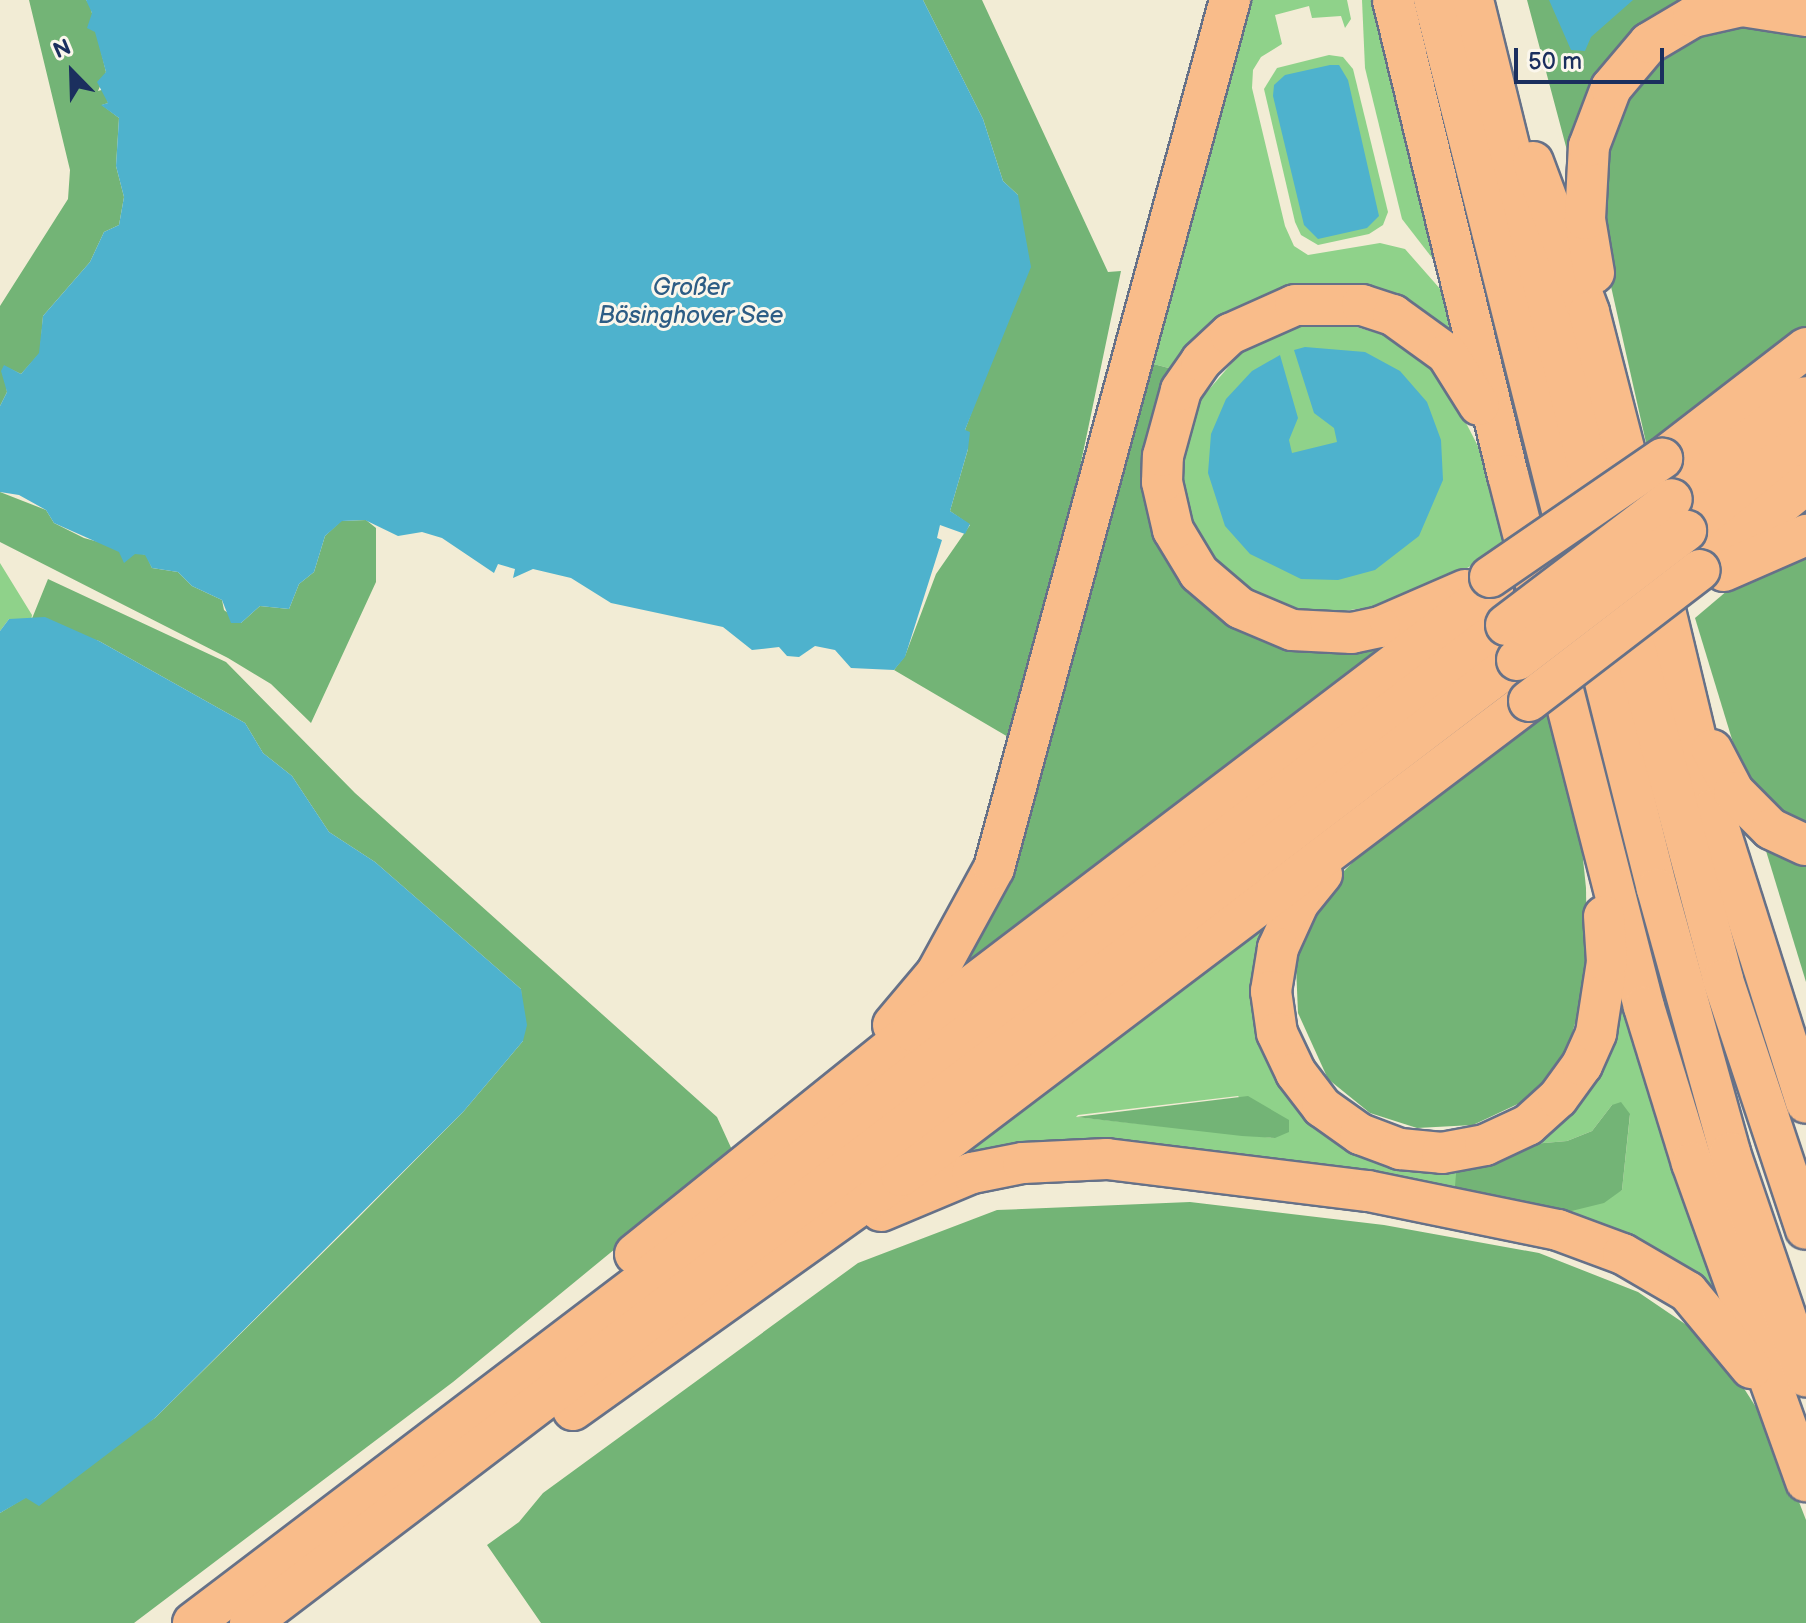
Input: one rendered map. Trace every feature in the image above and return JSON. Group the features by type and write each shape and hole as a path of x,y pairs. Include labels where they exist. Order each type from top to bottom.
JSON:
{"highway":[{"path":"803,1116 889,1031 936,974 994,868 1230,0"},
{"path":"1393,0 1508,475 1667,1086 1774,1399 1806,1481"},
{"path":"1434,0 1660,903 1730,1153 1806,1376"},
{"path":"1474,6 1574,265 1618,424 1713,809 1806,1103"},
{"path":"1474,6 1693,875 1806,1229"},
{"path":"1618,424 1585,219 1589,146 1611,88 1649,43 1693,17 1742,6 1784,9 1806,16"},
{"path":"1502,613 1432,607 1352,633 1292,630 1240,608 1199,573 1173,530 1162,482 1166,435 1181,390 1230,334 1295,305 1362,305 1424,333 1447,354 1480,407 1508,475"},
{"path":"250,1623 404,1506 1502,613 1577,521 1806,348"},
{"path":"1679,515 1806,397"},
{"path":"417,1453 546,1328 803,1116 1502,613 1806,440"},
{"path":"404,1506 466,1484 795,1254 1393,806 1634,620 1702,576 1806,484"},
{"path":"1702,576 1806,535"},
{"path":"193,1623 1502,613"},
{"path":"1688,699 1734,792 1771,829 1806,845"},
{"path":"1393,806 1299,902 1278,948 1271,991 1277,1033 1296,1073 1322,1107 1360,1134 1400,1149 1442,1153 1485,1145 1528,1125 1558,1098 1582,1065 1599,1022 1607,962 1594,809"},
{"path":"795,1254 913,1196 972,1173 1023,1163 1107,1159 1368,1191 1558,1230 1661,1272 1712,1317 1774,1399"}],"green space":[{"path":"29,0 86,0 90,5 106,72 98,91 105,89 108,103 102,105 119,118 116,166 124,197 119,225 104,232 90,262 43,316 40,353 21,374 4,366 7,392 0,406 0,306 68,199 70,170"},
{"path":"923,0 982,0 1108,272 1121,271 1022,745 894,670 905,656 936,574 970,525 950,511 968,449 965,430 1001,332 1018,195 1003,181 983,119"},
{"path":"1240,0 1347,0 1351,19 1345,28 1341,16 1312,18 1309,6 1275,15 1282,44 1261,57 1253,70 1252,88 1285,226 1294,246 1308,255 1380,243 1405,249 1449,299 1460,348 1371,296 1180,371 1142,361"},
{"path":"1362,0 1376,0 1443,272 1402,219 1365,68"},
{"path":"1527,0 1711,0 1676,13 1573,173"},
{"path":"1735,27 1783,29 1806,37 1806,326 1647,447 1608,273 1603,236 1607,160 1627,100 1650,68 1685,43"},
{"path":"1329,55 1343,57 1353,69 1388,212 1383,225 1369,234 1318,245 1301,235 1295,222 1264,89 1277,68"},
{"path":"1343,323 1387,336 1409,348 1444,380 1483,456 1508,544 1445,581 1384,605 1330,613 1281,606 1254,593 1219,566 1195,529 1184,489 1184,445 1199,401 1244,349 1292,327"},
{"path":"1142,361 1180,371 1161,410 1203,593 1404,632 947,983"},
{"path":"0,492 46,510 54,523 84,538 146,555 152,568 178,572 192,586 222,600 224,610 241,623 260,606 289,609 299,584 314,572 325,536 341,521 366,520 376,528 376,582 311,723 271,684 228,658 0,542"},
{"path":"1806,524 1806,982 1695,618"},
{"path":"0,563 32,615 31,621 9,619 0,631"},
{"path":"48,579 226,662 355,793 717,1117 733,1152 453,1382 134,1623 0,1623 0,1513 155,1418 353,1223 463,1112 523,1041 521,989 375,862 329,832 292,776 263,753 245,723 99,641 31,621"},
{"path":"1550,707 1581,839 1586,888 1587,984 1564,1060 1522,1102 1473,1125 1417,1128 1370,1113 1328,1079 1298,1013 1296,966 1309,920 1335,880 1368,847"},
{"path":"1270,915 1290,1082 1457,1162 1460,1197 939,1167","holes":["1238,1096 1275,1138 1076,1117"]},
{"path":"1617,969 1720,1296 1700,1280 1547,1217 1622,1190 1630,1115 1612,1105 1592,1131 1567,1141 1520,1145"},
{"path":"1248,1096 1289,1120 1289,1132 1275,1138 1242,1136 1076,1117"},
{"path":"1621,1102 1630,1114 1622,1190 1604,1203 1547,1217 1460,1197 1455,1186 1457,1162 1520,1145 1567,1141 1592,1131 1612,1105"},
{"path":"1190,1202 1384,1225 1539,1253 1638,1292 1716,1345 1772,1432 1806,1520 1806,1623 541,1623 487,1545 519,1522 543,1493 858,1263 997,1210"}],"water":[{"name":"Großer Bösinghover See","path":"86,0 923,0 983,119 1003,181 1018,195 1031,267 965,430 970,432 968,449 950,511 970,524 965,534 940,525 937,538 942,540 905,657 894,670 851,668 835,650 815,646 799,657 787,656 779,647 752,650 723,627 611,603 571,578 533,569 513,578 515,569 498,564 494,573 442,538 422,532 398,536 365,520 342,521 325,536 314,572 299,584 289,609 260,606 241,623 231,623 222,600 192,586 178,572 152,568 145,555 135,554 124,563 119,552 54,523 46,510 19,495 0,492 0,406 7,392 1,371 4,365 21,374 39,353 43,316 90,262 104,232 119,225 124,197 116,166 119,118 101,105 108,103 97,82 106,72 95,32 87,28 92,13"},
{"path":"1549,0 1633,0 1591,37 1585,51 1571,50"},
{"path":"1339,65 1348,80 1379,216 1367,228 1318,239 1304,225 1273,96 1274,85 1285,75"},
{"path":"1305,347 1365,352 1400,371 1427,402 1441,440 1443,480 1419,536 1375,570 1338,580 1301,579 1250,554 1225,526 1208,473 1211,434 1226,399 1252,371 1280,355 1298,418 1289,440 1292,453 1337,442 1334,428 1314,413 1294,350"},
{"path":"45,617 99,641 245,723 263,753 292,776 329,832 375,862 521,989 527,1025 523,1041 463,1112 155,1418 39,1506 26,1498 0,1513 0,631 9,619"}]}
